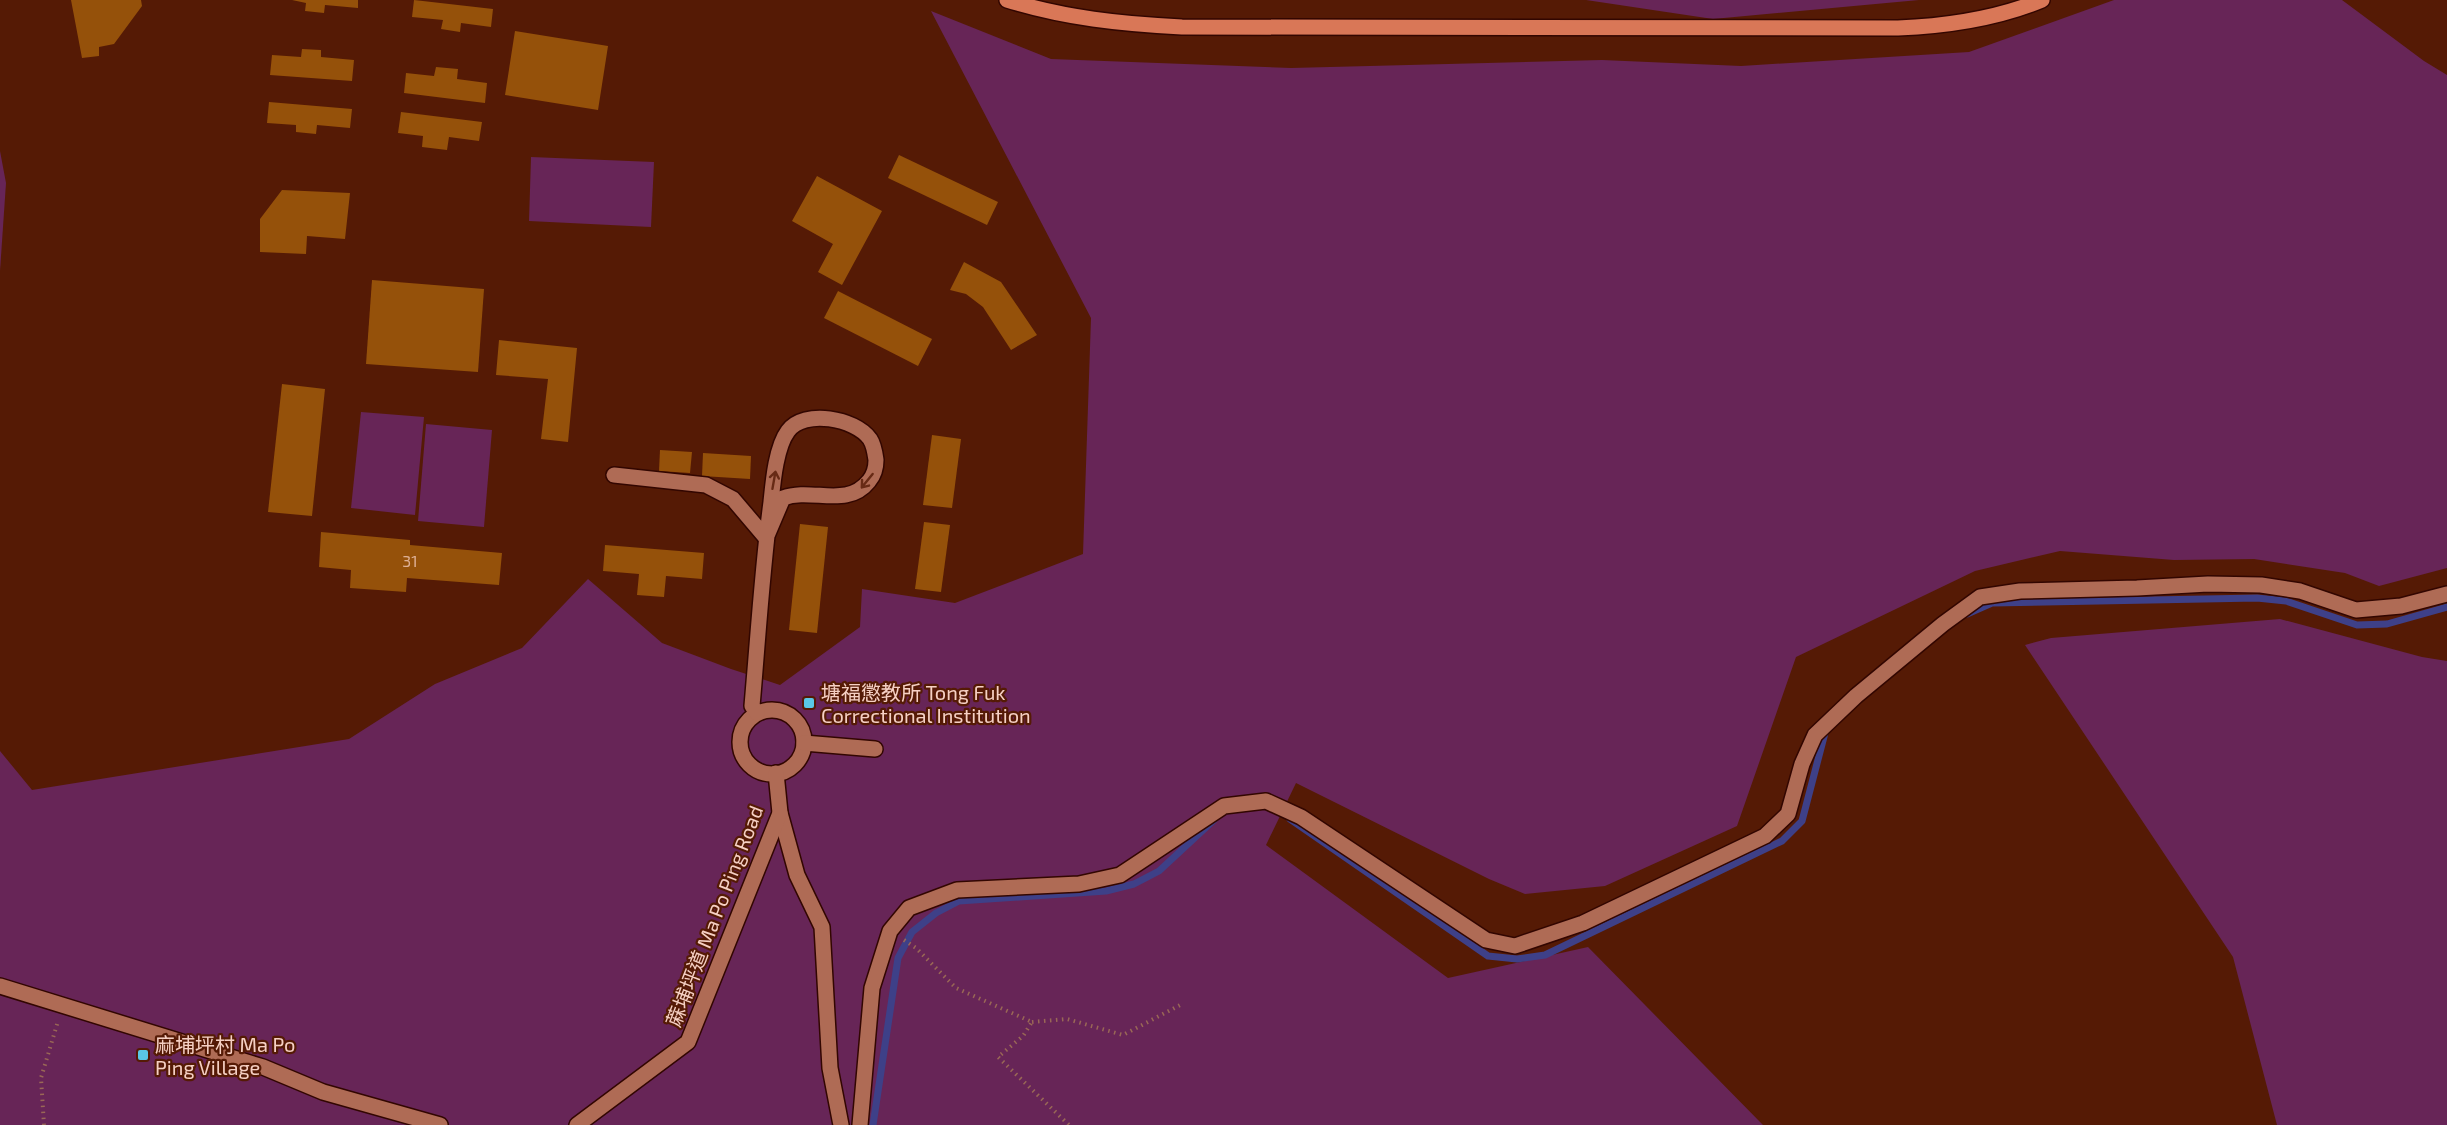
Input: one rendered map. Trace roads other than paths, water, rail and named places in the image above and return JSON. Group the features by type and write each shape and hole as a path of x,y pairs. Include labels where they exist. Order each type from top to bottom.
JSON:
{"main road":[{"path":"1007,0 1076,17 1182,27 1827,28 1941,25 2010,11 2042,0"}],"street":[{"path":"757,714 752,706 766,538 779,452 788,430 806,420 826,418 861,430 870,439 875,451 876,466 873,476 865,486 856,493 844,497 794,494 783,498 766,538"},
{"path":"614,475 706,485 733,499 766,538"},
{"path":"860,1125 872,988 890,931 909,908 957,890 1079,884 1120,875 1224,806 1266,801 1301,817 1486,940 1515,946 1583,923 1765,836 1788,814 1802,764 1815,735 1856,696 1943,624 1980,597 2020,591 2208,584 2261,585 2300,591 2356,610 2401,606 2447,594"},
{"path":"775,710 793,717 799,725 804,743 802,754 787,770 766,773 749,764 740,747 743,728 757,714 775,710"},
{"path":"804,743 875,749"},
{"name":"蔴埔坪道 Ma Po Ping Road","path":"577,1125 688,1042 780,813 777,773"},
{"path":"780,813 797,875 822,927 830,1068 841,1125"},
{"path":"0,986 263,1067 323,1092 440,1125"}],"waterway":[{"path":"1967,614 1992,603 2257,598 2286,601 2357,625 2387,624 2447,607"},
{"path":"1290,819 1488,956 1517,959 1545,955 1782,841 1802,821 1826,729"},
{"path":"873,1125 898,958 912,932 936,913 959,901 1106,891 1134,884 1159,871 1214,820"}],"place":[{"name":"塘福懲教所 Tong Fuk Correctional Institution","path":"809,703"},
{"name":"麻埔坪村 Ma Po Ping Village","path":"143,1055"}]}
